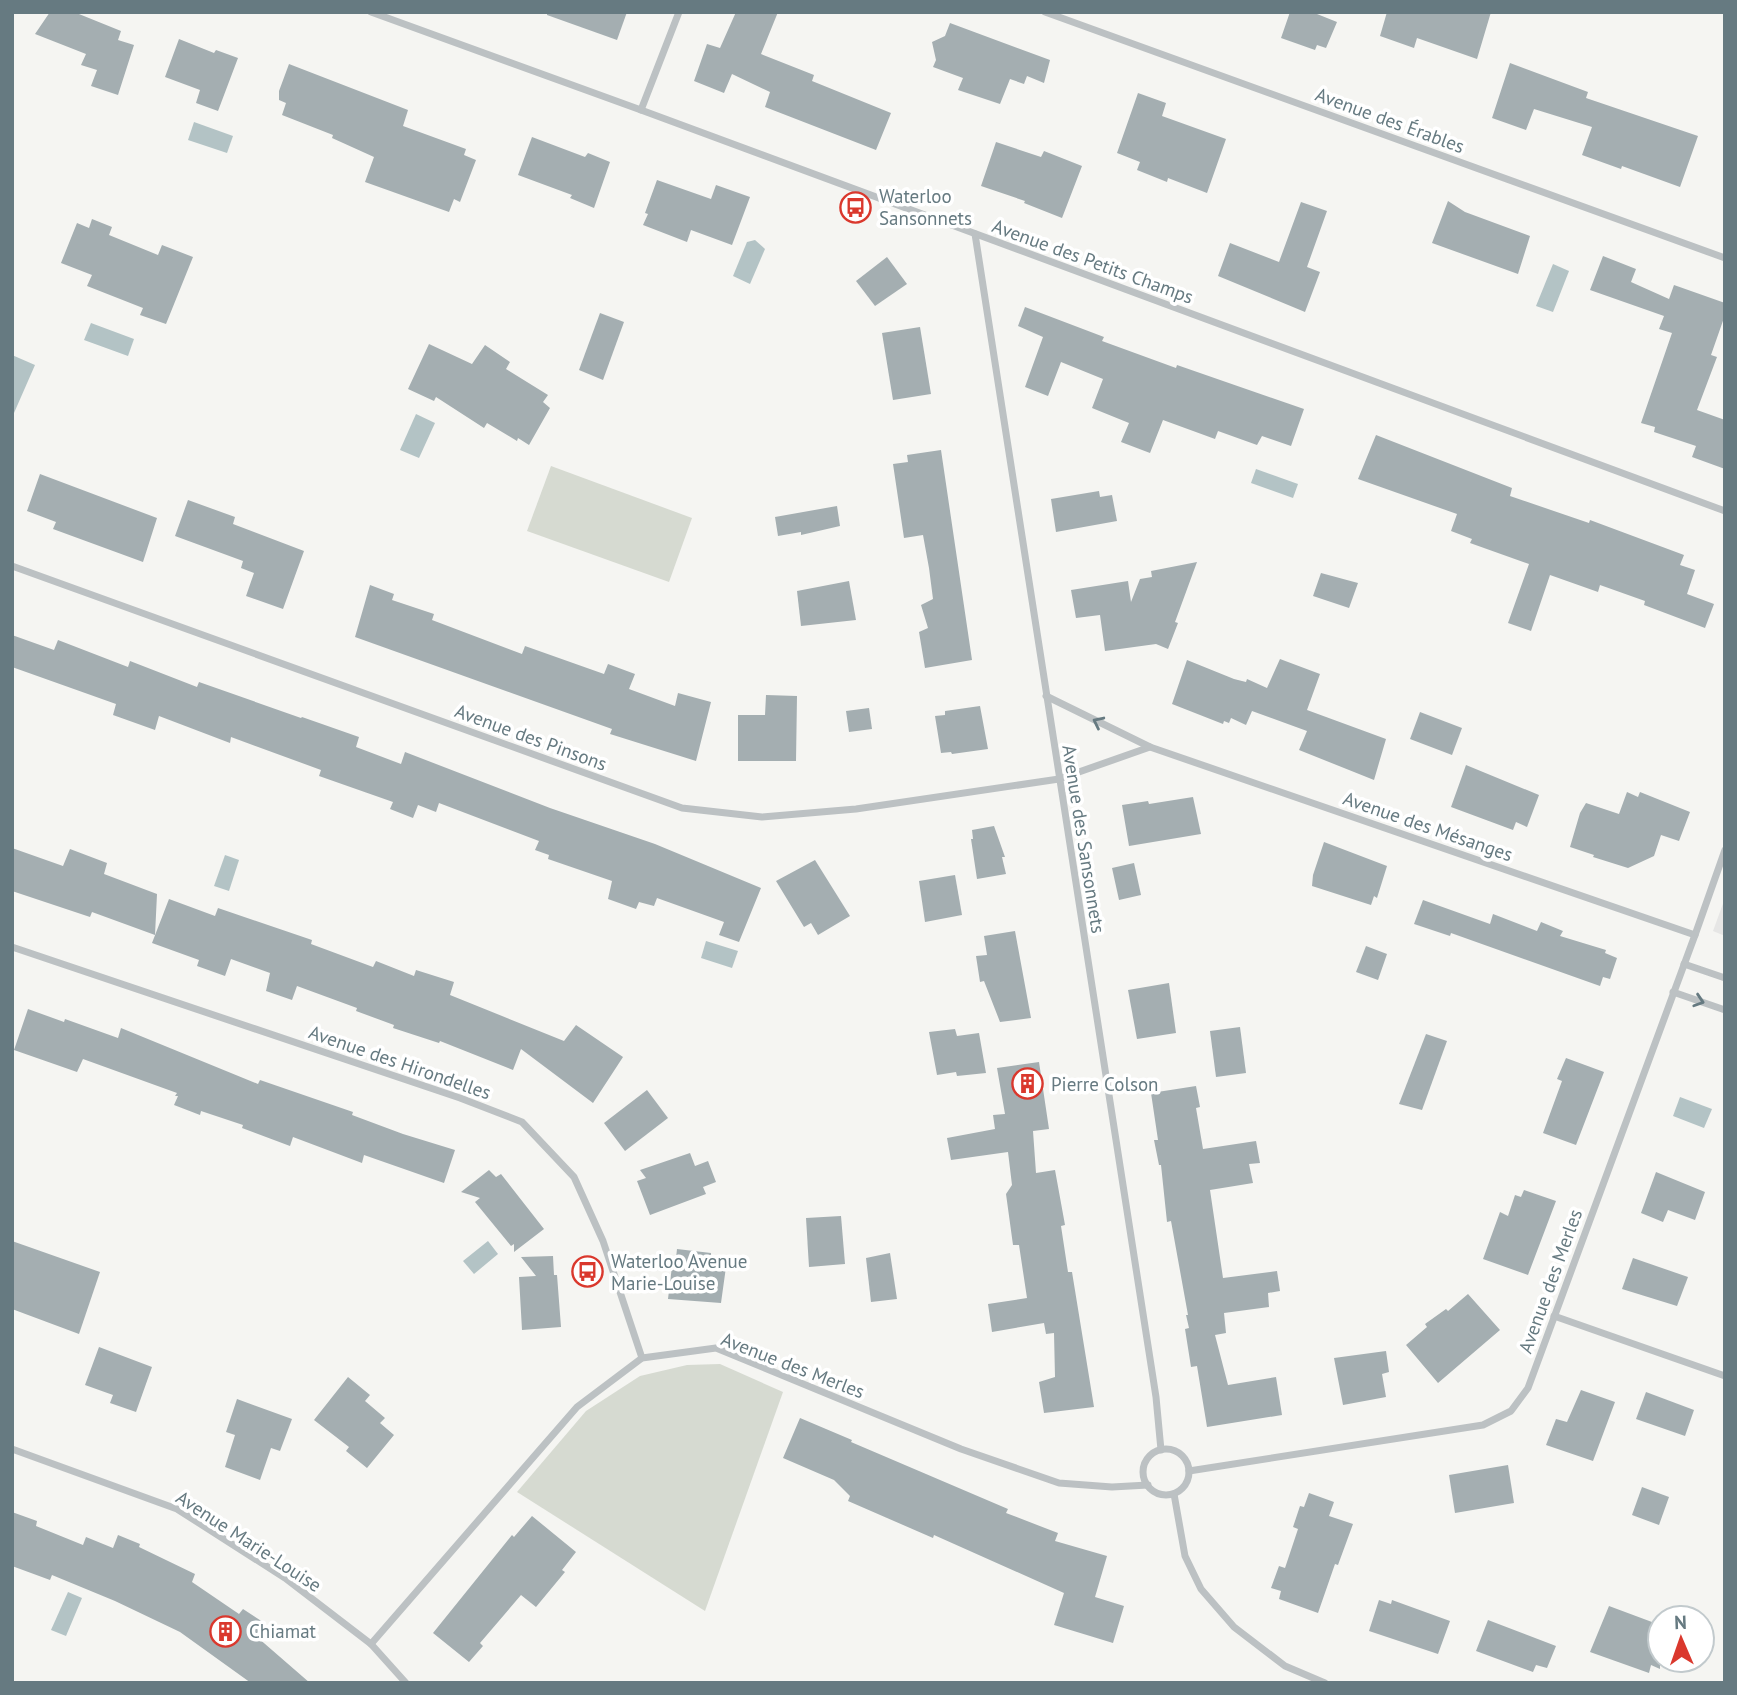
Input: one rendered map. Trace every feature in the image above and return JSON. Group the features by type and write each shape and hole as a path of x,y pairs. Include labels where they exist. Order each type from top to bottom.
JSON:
{"street":[{"name":"Avenue des Petits Champs","path":"371,12 1725,511"},
{"path":"641,110 680,12"},
{"name":"Avenue des Érables","path":"1045,12 1725,258"},
{"name":"Avenue des Sansonnets","path":"975,234 1156,1397 1161,1450"},
{"name":"Avenue des Pinsons","path":"12,566 682,808 762,817 856,809 1059,779"},
{"name":"Avenue des Mésanges","path":"1046,696 1150,747 1695,935"},
{"path":"1059,779 1150,747"},
{"name":"Avenue des Merles","path":"1189,1471 1483,1425 1511,1411 1528,1388 1725,850"},
{"name":"Avenue des Hirondelles","path":"12,947 446,1093 522,1122 574,1177 603,1241 642,1358"},
{"path":"1684,964 1725,978"},
{"path":"1673,992 1725,1010"},
{"path":"1554,1316 1725,1376"},
{"name":"Avenue des Merles","path":"371,1644 577,1407 642,1358 716,1348 961,1449 1059,1483 1112,1487 1148,1485"},
{"name":"Avenue Marie-Louise","path":"12,1449 177,1509 285,1578 371,1644 406,1683"},
{"path":"1161,1450 1177,1452 1188,1464 1189,1471 1186,1485 1174,1494 1160,1494 1148,1485 1144,1472 1149,1458 1161,1450"},
{"path":"1174,1494 1185,1556 1201,1589 1234,1627 1285,1666 1325,1683"}],"shaded area":[{"path":"194,122 233,136 227,153 188,140"},
{"path":"755,240 765,249 750,284 733,276 747,242"},
{"path":"1553,264 1569,271 1553,312 1536,306"},
{"path":"91,323 134,339 128,356 84,340"},
{"path":"12,355 35,365 14,413 12,412"},
{"path":"416,414 435,423 419,458 400,450"},
{"path":"551,466 692,518 669,582 527,531"},
{"path":"1256,469 1298,484 1293,498 1251,483"},
{"path":"225,855 239,860 229,891 214,886"},
{"path":"1725,898 1725,936 1713,931"},
{"path":"706,941 738,951 732,968 701,958"},
{"path":"1680,1097 1712,1109 1704,1128 1673,1116"},
{"path":"488,1241 498,1254 474,1274 463,1261"},
{"path":"720,1364 783,1392 705,1611 517,1492 586,1411 640,1376 687,1365"},
{"path":"68,1592 82,1598 66,1636 51,1630"}],"building":[{"path":"50,12 74,12 121,31 118,40 134,45 118,95 91,86 97,70 81,65 86,54 35,34"},
{"path":"547,12 627,12 617,40 547,15"},
{"path":"736,12 778,12 761,54 814,75 812,81 891,113 876,150 765,107 770,92 732,74 724,93 694,81 707,44 720,48"},
{"path":"1290,12 1312,12 1337,22 1326,48 1317,45 1315,50 1281,38"},
{"path":"1387,12 1491,12 1477,59 1417,38 1414,48 1380,36"},
{"path":"950,23 1050,60 1044,83 1027,76 1024,84 1010,79 1000,104 958,90 963,78 933,67 936,60 932,42 945,36"},
{"path":"179,39 214,53 216,50 238,58 218,111 196,103 200,90 165,77"},
{"path":"1510,63 1588,92 1586,98 1698,136 1680,187 1582,155 1592,127 1534,109 1526,130 1492,118"},
{"path":"289,64 408,110 403,126 466,149 464,155 476,160 460,202 454,199 449,212 365,182 374,157 332,138 333,135 282,115 286,103 279,100 279,91"},
{"path":"1138,93 1166,103 1162,116 1226,139 1207,193 1137,170 1140,162 1117,153"},
{"path":"532,137 585,157 588,153 610,162 594,208 570,198 572,195 518,175"},
{"path":"996,142 1041,157 1044,151 1082,166 1062,218 1024,203 1025,201 981,186"},
{"path":"657,180 711,199 716,185 750,197 732,245 691,230 687,242 643,225"},
{"path":"1448,201 1465,212 1530,236 1518,274 1432,243"},
{"path":"1301,202 1327,211 1307,267 1320,272 1305,312 1218,276 1230,243 1279,262"},
{"path":"92,219 112,227 109,235 158,255 162,245 193,257 166,324 140,315 143,308 87,286 92,275 61,263 77,223 89,228"},
{"path":"1603,256 1636,269 1631,282 1669,299 1674,285 1725,303 1725,315 1711,355 1717,357 1697,410 1725,420 1725,469 1692,457 1696,446 1654,432 1655,427 1641,423 1672,333 1659,329 1664,316 1590,290"},
{"path":"887,257 907,284 875,306 856,281"},
{"path":"1025,307 1104,337 1102,341 1304,409 1291,446 1262,436 1257,445 1218,431 1215,439 1163,420 1150,453 1121,442 1129,423 1092,408 1103,379 1061,362 1048,396 1025,387 1043,337 1018,326"},
{"path":"600,313 624,322 603,380 579,370"},
{"path":"920,327 931,394 893,400 882,333"},
{"path":"429,344 472,364 485,345 510,362 506,369 548,395 543,402 550,408 529,445 487,423 484,428 436,397 434,401 408,389"},
{"path":"1376,435 1512,488 1510,496 1589,523 1590,520 1684,555 1680,565 1695,570 1687,594 1714,604 1705,628 1644,605 1645,601 1600,585 1598,592 1550,575 1531,631 1508,623 1529,564 1470,543 1472,539 1451,531 1457,514 1358,479"},
{"path":"941,450 972,660 925,668 919,632 928,628 921,605 933,599 929,568 923,535 904,538 893,464 908,462 907,455"},
{"path":"40,474 157,518 143,562 53,529 56,522 27,511"},
{"path":"1099,491 1100,497 1112,495 1117,521 1056,532 1051,499"},
{"path":"188,500 235,517 233,524 304,551 283,609 246,596 254,573 241,568 243,561 175,536"},
{"path":"837,506 840,526 801,535 801,532 778,536 775,517"},
{"path":"1197,562 1168,649 1156,644 1105,651 1100,615 1076,618 1071,590 1128,581 1131,602 1140,579 1152,577 1151,571"},
{"path":"1321,573 1358,583 1349,608 1313,596"},
{"path":"849,581 856,620 801,626 797,591"},
{"path":"370,585 394,594 392,600 434,614 432,620 522,654 525,646 604,674 608,664 635,674 629,689 675,706 678,693 711,702 696,761 610,734 612,729 355,637"},
{"path":"12,635 54,650 58,640 128,667 130,661 197,687 199,682 359,737 356,747 401,764 405,752 550,808 655,844 761,888 739,942 719,935 724,922 657,898 654,906 639,902 636,909 608,899 612,881 548,859 549,855 535,850 539,841 439,803 436,812 418,805 413,818 390,809 393,802 319,776 321,770 231,737 230,743 159,716 155,730 113,715 116,704 12,667"},
{"path":"1280,659 1320,674 1307,710 1386,739 1374,780 1299,750 1307,731 1252,711 1246,725 1231,718 1229,723 1224,721 1223,724 1172,704 1187,660 1234,679 1246,682 1247,679 1267,688"},
{"path":"766,695 797,696 796,761 738,761 738,715 765,715"},
{"path":"980,706 988,749 941,753 935,716 945,715 945,711"},
{"path":"869,708 872,729 849,732 846,711"},
{"path":"1420,712 1462,728 1452,755 1410,739"},
{"path":"1466,765 1539,795 1527,827 1516,822 1513,830 1451,807"},
{"path":"1627,792 1638,797 1640,792 1690,812 1679,841 1661,835 1654,856 1628,868 1570,847 1580,813 1586,803 1619,814"},
{"path":"1193,797 1201,834 1129,846 1122,805"},
{"path":"994,826 1005,857 1002,857 1006,874 977,879 972,830"},
{"path":"1324,842 1387,866 1377,898 1374,896 1371,905 1312,886"},
{"path":"12,848 63,866 70,849 107,863 104,874 157,894 155,935 92,912 90,917 12,891"},
{"path":"815,860 850,916 818,935 811,923 804,927 776,881"},
{"path":"1134,863 1141,895 1119,900 1112,868"},
{"path":"955,875 962,915 925,922 919,881"},
{"path":"169,899 215,916 218,908 312,940 311,944 373,967 376,961 414,976 416,970 454,982 450,995 564,1041 576,1025 623,1057 593,1103 521,1049 513,1070 440,1041 439,1043 393,1028 394,1025 356,1011 357,1008 297,986 292,1000 266,991 270,973 231,959 225,976 197,966 199,960 152,943"},
{"path":"1423,900 1490,924 1493,914 1537,931 1541,922 1563,931 1560,936 1606,950 1605,953 1617,958 1610,979 1603,977 1600,986 1451,933 1450,936 1414,924"},
{"path":"1015,931 1031,1018 1000,1022 984,981 980,982 976,956 987,955 984,936"},
{"path":"1366,946 1387,954 1378,980 1356,972"},
{"path":"1169,983 1176,1033 1137,1039 1128,990"},
{"path":"28,1009 118,1038 121,1028 258,1084 260,1080 353,1112 352,1115 403,1134 455,1150 444,1183 364,1155 362,1163 293,1137 290,1146 242,1128 243,1125 201,1111 200,1115 174,1105 177,1093 83,1059 77,1072 14,1050"},
{"path":"1240,1027 1246,1073 1216,1077 1210,1031"},
{"path":"955,1029 957,1036 979,1033 986,1073 957,1076 956,1072 937,1075 929,1032"},
{"path":"1426,1034 1447,1041 1422,1110 1399,1104"},
{"path":"1566,1058 1604,1072 1576,1145 1543,1133 1562,1081 1557,1079"},
{"path":"1039,1062 1049,1129 1033,1131 1036,1173 1055,1170 1065,1225 1061,1226 1068,1272 1072,1272 1094,1407 1044,1413 1039,1382 1055,1377 1054,1333 1046,1334 1044,1323 992,1332 988,1304 1027,1298 1019,1245 1013,1245 1006,1194 1012,1185 1008,1152 951,1160 947,1138 995,1129 993,1115 1005,1114 997,1068"},
{"path":"1196,1086 1200,1107 1196,1108 1203,1149 1256,1141 1260,1163 1249,1164 1253,1183 1210,1190 1223,1278 1277,1271 1280,1291 1268,1293 1269,1307 1224,1313 1226,1333 1215,1335 1228,1385 1276,1377 1282,1415 1207,1427 1197,1366 1191,1367 1185,1329 1189,1328 1188,1315 1171,1221 1167,1222 1161,1165 1154,1140 1158,1140 1151,1093"},
{"path":"647,1090 668,1118 625,1151 604,1123"},
{"path":"690,1153 695,1166 708,1161 716,1182 703,1187 706,1194 650,1215 637,1181 646,1178 640,1170"},
{"path":"489,1170 496,1177 501,1174 544,1229 514,1252 514,1244 511,1246 475,1202 480,1198 461,1192"},
{"path":"1656,1172 1705,1192 1695,1220 1668,1210 1663,1222 1641,1213"},
{"path":"1524,1190 1556,1201 1528,1275 1483,1259 1500,1212 1508,1216 1515,1195 1521,1197"},
{"path":"841,1216 845,1264 809,1267 806,1218"},
{"path":"12,1241 100,1272 79,1334 12,1309"},
{"path":"677,1249 711,1253 713,1266 726,1267 721,1303 668,1299 673,1258 676,1258"},
{"path":"890,1253 897,1299 871,1302 866,1258"},
{"path":"553,1256 561,1327 522,1330 519,1277 536,1276 521,1257"},
{"path":"1633,1258 1688,1277 1677,1306 1622,1289"},
{"path":"1468,1294 1500,1330 1438,1383 1406,1345 1427,1327 1425,1324 1446,1309 1448,1311"},
{"path":"99,1347 152,1367 136,1412 110,1403 113,1395 85,1385"},
{"path":"1386,1351 1389,1372 1382,1374 1386,1397 1343,1405 1334,1358"},
{"path":"348,1377 370,1395 365,1401 385,1418 380,1423 394,1435 367,1468 346,1451 349,1447 314,1420"},
{"path":"1581,1390 1615,1402 1593,1461 1546,1445 1556,1419 1567,1422"},
{"path":"1646,1392 1694,1410 1685,1436 1636,1419"},
{"path":"237,1399 292,1419 280,1451 271,1448 260,1480 225,1467 235,1435 226,1432"},
{"path":"800,1418 1008,1509 1006,1513 1058,1533 1055,1541 1107,1556 1095,1597 1124,1606 1113,1643 1054,1625 1064,1593 934,1535 933,1538 848,1501 850,1496 834,1480 783,1458"},
{"path":"1508,1465 1514,1503 1455,1513 1449,1475"},
{"path":"1642,1487 1669,1497 1659,1525 1632,1515"},
{"path":"1309,1493 1334,1502 1329,1516 1353,1524 1338,1565 1335,1564 1318,1613 1279,1599 1281,1591 1271,1588 1279,1566 1285,1568 1298,1529 1293,1527 1300,1506 1304,1507"},
{"path":"12,1512 37,1521 36,1526 83,1545 86,1537 113,1548 118,1535 195,1574 192,1582 239,1614 243,1609 266,1624 257,1637 310,1683 251,1683 180,1632 52,1575 50,1580 12,1566"},
{"path":"532,1516 576,1552 562,1570 565,1572 536,1607 521,1595 480,1643 483,1646 469,1662 433,1633 512,1535 514,1537"},
{"path":"1379,1600 1391,1604 1392,1600 1450,1621 1438,1654 1369,1631"},
{"path":"1609,1606 1646,1620 1646,1672 1590,1652"},
{"path":"1488,1620 1556,1646 1547,1668 1536,1665 1533,1672 1476,1651"}],"place":[{"name":"Waterloo Sansonnets","path":"856,207"},
{"name":"Pierre Colson","path":"1028,1084"},
{"name":"Waterloo Avenue Marie-Louise","path":"588,1272"},
{"name":"Chiamat","path":"226,1631"}]}
